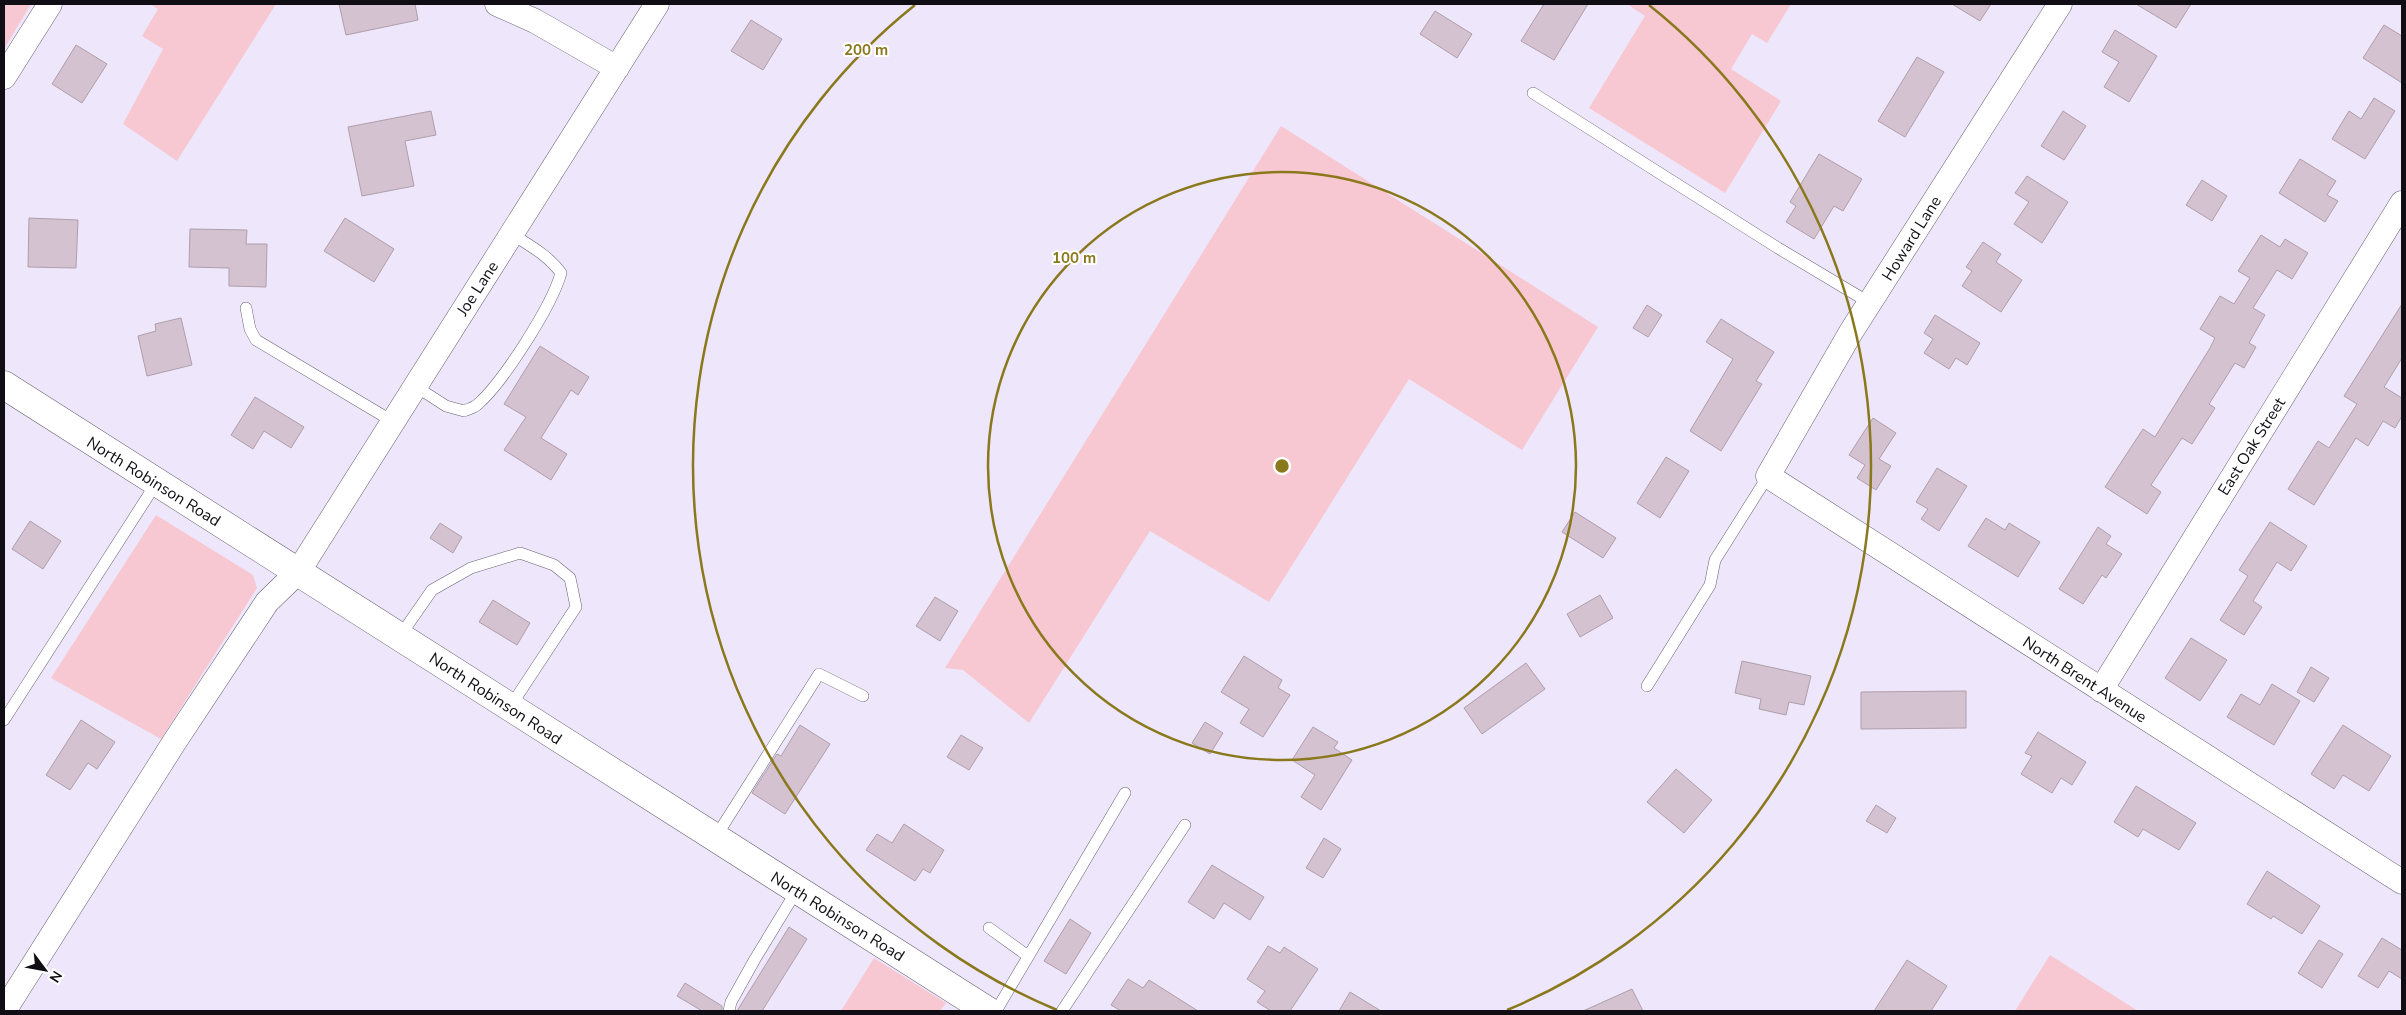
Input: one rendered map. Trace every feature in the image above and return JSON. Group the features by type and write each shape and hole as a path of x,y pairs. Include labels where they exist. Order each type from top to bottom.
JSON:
{"street":[{"path":"4,77 50,4"},
{"path":"497,4 535,21 617,68"},
{"name":"Joe Lane","path":"4,1011 176,741 262,611 298,572 657,4"},
{"name":"Howard Lane","path":"1768,476 1870,303 2060,4"},
{"name":"East Oak Street","path":"2102,690 2402,203"},
{"name":"North Robinson Road","path":"4,386 988,1011"},
{"name":"North Brent Avenue","path":"1768,476 2402,882"}],"lane":[{"path":"1533,93 1778,248 1870,303"},
{"path":"415,386 446,406 464,411 477,406 497,382 548,306 561,273 543,253 512,234"},
{"path":"246,308 250,329 256,340 392,422"},
{"path":"1647,686 1710,585 1715,560 1768,476"},
{"path":"4,720 156,482"},
{"path":"400,637 432,590 471,568 520,553 554,565 570,578 576,607 510,707"},
{"path":"715,838 819,674 863,696"},
{"path":"996,1011 1125,793"},
{"path":"1062,1011 1185,825"},
{"path":"729,1011 731,1002 745,976 797,890"},
{"path":"989,928 1028,956"}],"shaded area":[{"path":"4,4 31,4 4,49"},
{"path":"150,4 276,4 177,161 123,124 163,49 142,36 158,9"},
{"path":"1627,4 1791,4 1767,43 1752,34 1731,69 1781,101 1725,193 1589,108 1645,16"},
{"path":"1281,126 1598,327 1522,450 1409,379 1269,602 1150,531 1029,723 963,670 945,668"},
{"path":"156,515 253,575 257,588 161,739 51,678"},
{"path":"2050,955 2138,1011 2015,1011"},
{"path":"874,958 946,1003 940,1011 841,1011"}],"building":[{"path":"339,4 415,4 418,20 346,35"},
{"path":"1544,4 1588,4 1554,60 1521,41"},
{"path":"1952,4 1991,4 1980,21"},
{"path":"2136,4 2191,4 2176,28"},
{"path":"1435,11 1472,34 1457,58 1420,34"},
{"path":"751,20 782,39 763,70 731,51"},
{"path":"2384,25 2402,36 2402,83 2363,58"},
{"path":"2115,30 2157,56 2129,102 2104,87 2119,62 2102,52"},
{"path":"76,45 107,64 82,103 52,84"},
{"path":"1917,57 1944,72 1905,137 1878,121"},
{"path":"2374,98 2395,111 2365,159 2332,139 2349,111 2361,119"},
{"path":"431,111 436,135 405,141 414,186 362,196 348,127"},
{"path":"2063,111 2086,126 2064,160 2041,146"},
{"path":"1819,154 1862,179 1843,211 1834,206 1814,239 1786,222 1796,206 1790,202"},
{"path":"2300,159 2336,181 2327,195 2338,201 2325,222 2279,193"},
{"path":"2027,176 2068,202 2042,243 2014,224 2029,202 2015,193"},
{"path":"2202,180 2227,196 2212,221 2186,205"},
{"path":"29,218 78,220 76,268 28,267"},
{"path":"345,218 394,249 374,282 324,251"},
{"path":"190,229 247,230 246,244 267,244 266,287 229,286 229,268 189,267"},
{"path":"2261,235 2280,247 2285,239 2308,253 2292,279 2277,270 2253,308 2265,315 2249,343 2256,347 2244,368 2235,363 2209,404 2215,408 2192,444 2182,438 2151,485 2161,492 2147,514 2105,487 2143,429 2155,437 2215,338 2200,329 2220,296 2234,304 2250,278 2238,271"},
{"path":"1983,242 2001,254 1996,262 2022,280 2001,312 1962,286 1972,271 1966,267"},
{"path":"2402,304 2402,358 2384,387 2402,398 2402,416 2395,428 2383,421 2368,446 2356,438 2314,505 2288,489 2318,441 2329,448 2357,404 2344,396"},
{"path":"1647,305 1662,315 1648,337 1633,328"},
{"path":"1935,315 1980,343 1967,365 1956,358 1949,369 1924,353 1933,339 1924,333"},
{"path":"181,318 192,365 147,376 138,336 156,331 155,324"},
{"path":"1721,319 1774,352 1756,381 1762,384 1721,451 1690,431 1733,359 1706,342"},
{"path":"540,346 589,377 578,395 571,390 541,438 567,454 551,480 504,450 526,417 504,404"},
{"path":"255,397 304,427 291,448 264,431 253,449 231,435"},
{"path":"1873,418 1896,433 1879,459 1891,466 1876,490 1857,478 1865,465 1849,455"},
{"path":"1666,457 1689,471 1660,518 1637,503"},
{"path":"1937,468 1967,486 1939,531 1921,519 1928,509 1916,502"},
{"path":"1575,512 1616,538 1603,558 1562,532"},
{"path":"1986,518 2005,530 2009,523 2040,542 2018,577 1968,546"},
{"path":"30,521 61,541 43,569 12,549"},
{"path":"2270,522 2307,546 2291,571 2277,562 2253,601 2262,607 2244,635 2220,620 2248,576 2239,570"},
{"path":"440,523 462,537 453,553 430,538"},
{"path":"2098,527 2111,536 2106,544 2122,554 2106,578 2102,575 2083,604 2059,589"},
{"path":"1600,595 1613,618 1580,637 1567,614"},
{"path":"935,597 958,611 940,641 916,626"},
{"path":"493,600 530,623 517,645 479,622"},
{"path":"2191,638 2227,660 2200,701 2165,678"},
{"path":"1244,656 1282,680 1278,688 1290,695 1263,737 1240,723 1249,709 1221,692"},
{"path":"1742,661 1811,676 1804,705 1789,702 1786,715 1759,709 1761,699 1735,693"},
{"path":"1526,663 1545,689 1482,734 1464,708"},
{"path":"2311,667 2329,678 2314,702 2297,692"},
{"path":"2272,684 2300,701 2274,745 2227,717 2241,694 2260,705"},
{"path":"1966,691 1966,728 1861,729 1861,692"},
{"path":"81,720 115,742 97,769 88,763 70,790 46,775"},
{"path":"1205,722 1223,733 1210,754 1192,743"},
{"path":"800,725 830,744 785,814 752,793 777,754 781,756"},
{"path":"2343,725 2391,756 2369,791 2343,775 2334,789 2311,774"},
{"path":"1313,727 1338,742 1334,748 1352,760 1321,810 1301,797 1315,775 1292,760"},
{"path":"2038,732 2086,762 2072,785 2061,778 2052,793 2021,774 2032,756 2025,753"},
{"path":"961,735 983,748 969,770 947,757"},
{"path":"1676,769 1712,800 1684,833 1647,802"},
{"path":"2136,786 2196,823 2179,850 2143,829 2138,837 2114,822"},
{"path":"1876,805 1896,818 1887,833 1866,821"},
{"path":"904,824 944,850 930,873 923,869 915,881 866,850 877,834 892,843"},
{"path":"1324,838 1341,849 1323,878 1306,868"},
{"path":"1212,865 1264,897 1250,920 1224,903 1214,919 1188,902"},
{"path":"2267,871 2320,906 2302,934 2273,916 2271,919 2247,904"},
{"path":"1070,919 1091,933 1066,974 1044,961"},
{"path":"789,927 807,939 762,1011 737,1011"},
{"path":"2382,938 2402,950 2402,979 2389,971 2378,988 2358,976"},
{"path":"2319,940 2343,954 2322,988 2298,973"},
{"path":"1268,946 1280,953 1284,947 1318,969 1290,1011 1271,1011 1257,1002 1265,991 1247,979"},
{"path":"1907,960 1947,986 1931,1011 1874,1011"},
{"path":"1128,979 1143,988 1149,980 1198,1011 1121,1011 1111,1005"},
{"path":"685,983 722,1006 722,1011 702,1011 677,996"},
{"path":"1632,989 1643,1011 1583,1011"},
{"path":"1350,992 1381,1011 1339,1011"}]}
